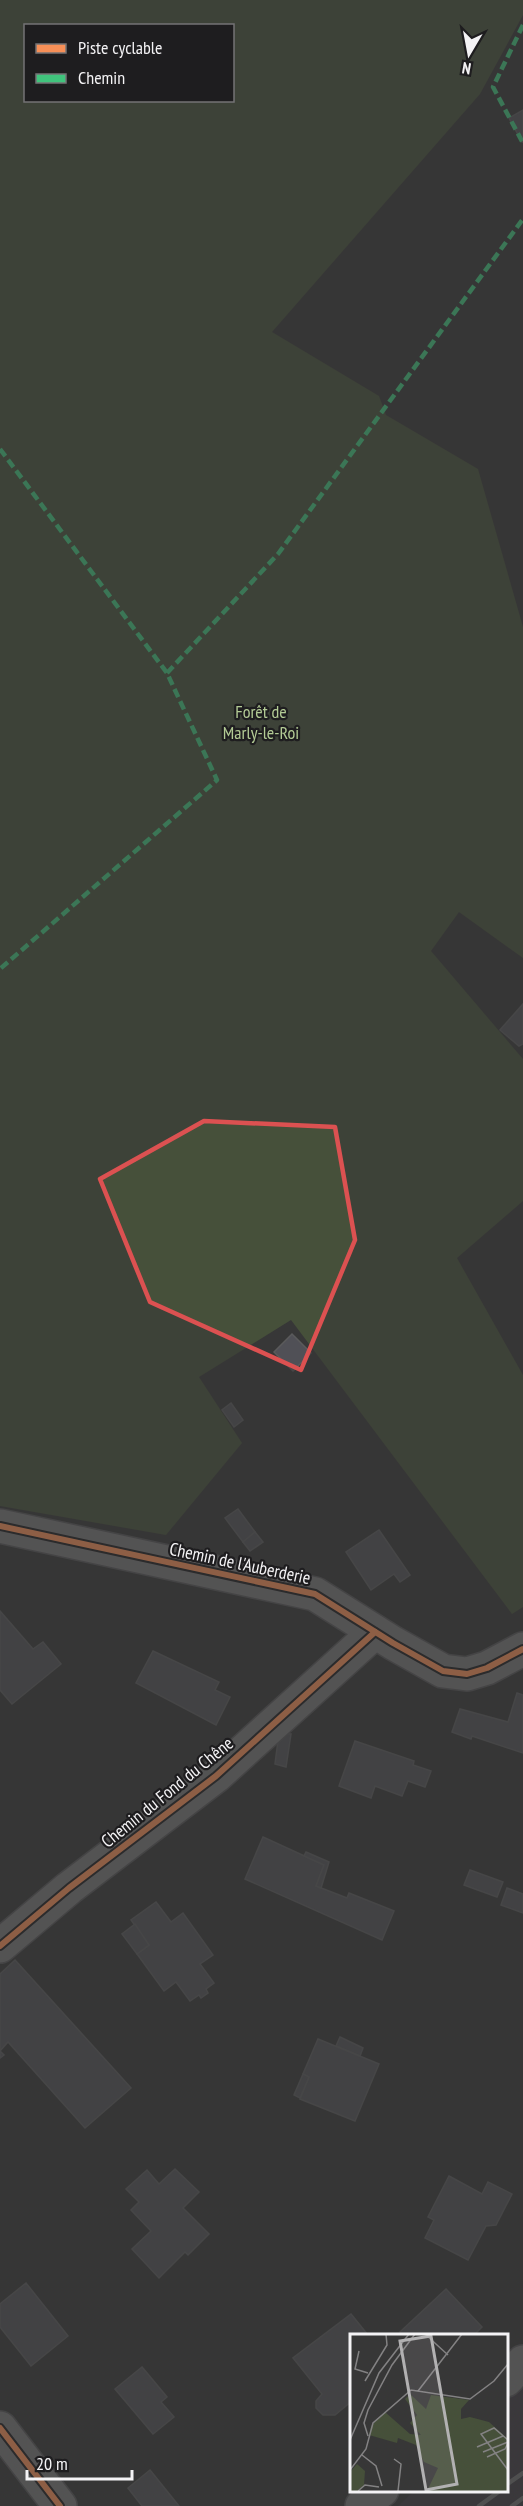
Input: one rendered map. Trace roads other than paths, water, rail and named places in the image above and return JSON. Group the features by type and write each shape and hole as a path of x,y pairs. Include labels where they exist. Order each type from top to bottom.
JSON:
{"street":[{"name":"Chemin de l'Auberderie","path":"0,1526 315,1594 384,1638 443,1671 466,1674 487,1668 523,1649"},
{"name":"Chemin du Fond du Chêne","path":"0,1946 69,1888 216,1776 384,1638"},
{"path":"508,2379 523,2362"},
{"path":"0,2428 60,2506"},
{"path":"362,2506 381,2491"}],"railway":[{"path":"508,2484 523,2473"},
{"path":"479,2506 500,2491"},
{"path":"512,2506 523,2498"}],"park label":[{"name":"Forêt de Marly-le-Roi","path":"261,721"}]}
